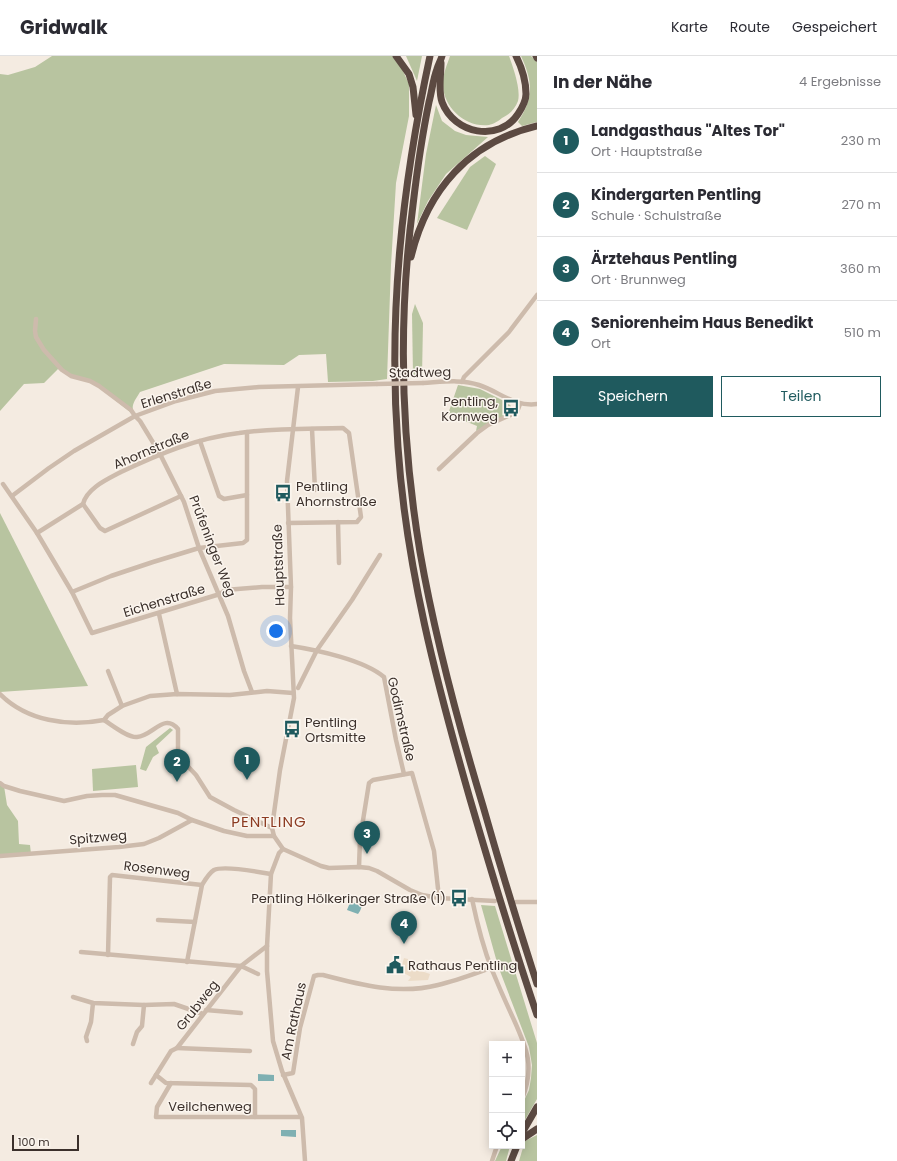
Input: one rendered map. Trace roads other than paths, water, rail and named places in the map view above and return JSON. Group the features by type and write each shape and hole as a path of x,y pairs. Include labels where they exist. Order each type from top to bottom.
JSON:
{"highway":[{"path":"396,56 409,74 413,87 417,120"},
{"path":"430,56 417,120 404,201 396,293 396,403 398,447 404,507 418,590 433,662 501,904 537,1015"},
{"path":"442,57 440,87 442,103 447,112 460,125 470,130 480,132 499,129 508,124 515,119 524,104 526,95 525,82 516,56"},
{"path":"442,57 436,71 421,150 410,224 406,280 405,390 413,500 425,577 444,664 463,739 510,899 537,984"},
{"path":"406,280 413,247 423,218 428,207 444,184 472,156 489,145 524,129 537,126"},
{"path":"525,1128 537,1107"},
{"path":"525,1137 537,1129"},
{"path":"511,1161 516,1149"}],"street":[{"path":"462,382 464,377 509,332 537,295"},
{"name":"Prüfeninger Weg","path":"36,320 36,337 44,350 62,370 71,376 90,381 99,386 131,410 140,420 160,454 181,496 199,548 220,594 252,692"},
{"name":"Stadtweg","path":"298,387 462,382 479,385 508,400 520,404 537,404"},
{"name":"Erlenstraße","path":"12,496 74,451 135,416 176,401 215,391 259,387 298,387"},
{"name":"Hauptstraße","path":"274,836 272,828 280,770 293,708 287,479 298,387"},
{"path":"439,469 476,433 516,412 520,404"},
{"name":"Ahornstraße","path":"37,533 83,504 84,499 92,489 113,476 160,454 200,441 247,432 293,429 343,428 349,433 361,517 357,522 338,522"},
{"path":"312,429 314,490"},
{"path":"3,484 37,533 72,592 139,566 199,548 243,543 246,540 247,432"},
{"path":"200,441 219,496 224,499 246,495"},
{"path":"83,504 100,528 105,532 181,496"},
{"path":"288,523 338,522 339,563"},
{"path":"298,688 317,650 352,600 380,555"},
{"name":"Eichenstraße","path":"72,592 92,634 220,594 225,590 262,587 291,587"},
{"path":"159,614 177,694"},
{"name":"Godimstraße","path":"291,646 317,650 376,670 384,677 404,774 412,772 434,852 439,898"},
{"path":"108,671 122,706"},
{"path":"0,694 19,709 45,719 58,722 94,722 104,720 108,715 122,706 150,696 177,694 230,695 267,691 293,693"},
{"path":"104,720 131,737 138,738 146,735 162,724 168,722 175,725 178,729 178,751 180,758 196,775 210,797 272,828"},
{"path":"359,867 360,839 369,783 373,780 404,774"},
{"path":"0,783 4,786 20,791 64,801 87,796 115,796 178,813 192,820 224,831 247,836 274,836 283,849 321,866 329,868 359,867 377,871 410,890 422,895 439,898 495,900"},
{"name":"Spitzweg","path":"0,856 118,848 144,844 159,838 192,820"},
{"path":"283,849 279,853 271,874 267,946 271,1025 273,1041 283,1075 301,1117 305,1161"},
{"name":"Rosenweg","path":"108,955 110,878 112,875 202,885 214,870 222,868 271,874"},
{"path":"187,962 202,885"},
{"path":"472,899 477,923 491,968 526,1047 529,1078 525,1090"},
{"path":"516,902 537,902"},
{"path":"158,920 195,922"},
{"name":"Grubweg","path":"151,1083 171,1051 177,1048 241,966 267,946"},
{"path":"81,952 241,966 258,974"},
{"name":"Am Rathaus","path":"283,1075 293,1073 300,1028 314,976 318,974 323,975 367,987 406,990 438,985 491,968"},
{"path":"73,997 93,1003 144,1006 174,1004 204,1012 241,1013"},
{"path":"87,1041 86,1038 91,1022 93,1003"},
{"path":"133,1044 137,1032 142,1026 144,1006"},
{"path":"177,1048 250,1051"},
{"path":"156,1075 166,1083 251,1085 255,1089 255,1117"},
{"name":"Veilchenweg","path":"171,1083 157,1107 156,1117 301,1117"},
{"path":"492,1161 496,1149"}],"water":[{"path":"351,902 362,906 358,914 347,910"},
{"path":"258,1074 274,1075 274,1081 258,1081"},
{"path":"281,1130 296,1130 296,1137 281,1136"}],"place":[{"name":"Pentling, Kornweg","path":"511,408"},
{"name":"Pentling Ahornstraße","path":"283,493"},
{"name":"Pentling Ortsmitte","path":"292,729"},
{"name":"Landgasthaus \"Altes Tor\"","path":"247,780"},
{"name":"Kindergarten Pentling","path":"177,782"},
{"name":"Ärztehaus Pentling","path":"367,854"},
{"name":"Pentling Hölkeringer Straße (1)","path":"459,898"},
{"name":"Seniorenheim Haus Benedikt","path":"404,944"},
{"name":"Rathaus Pentling","path":"395,965"}],"district":[{"name":"PENTLING","path":"269,822"}]}
